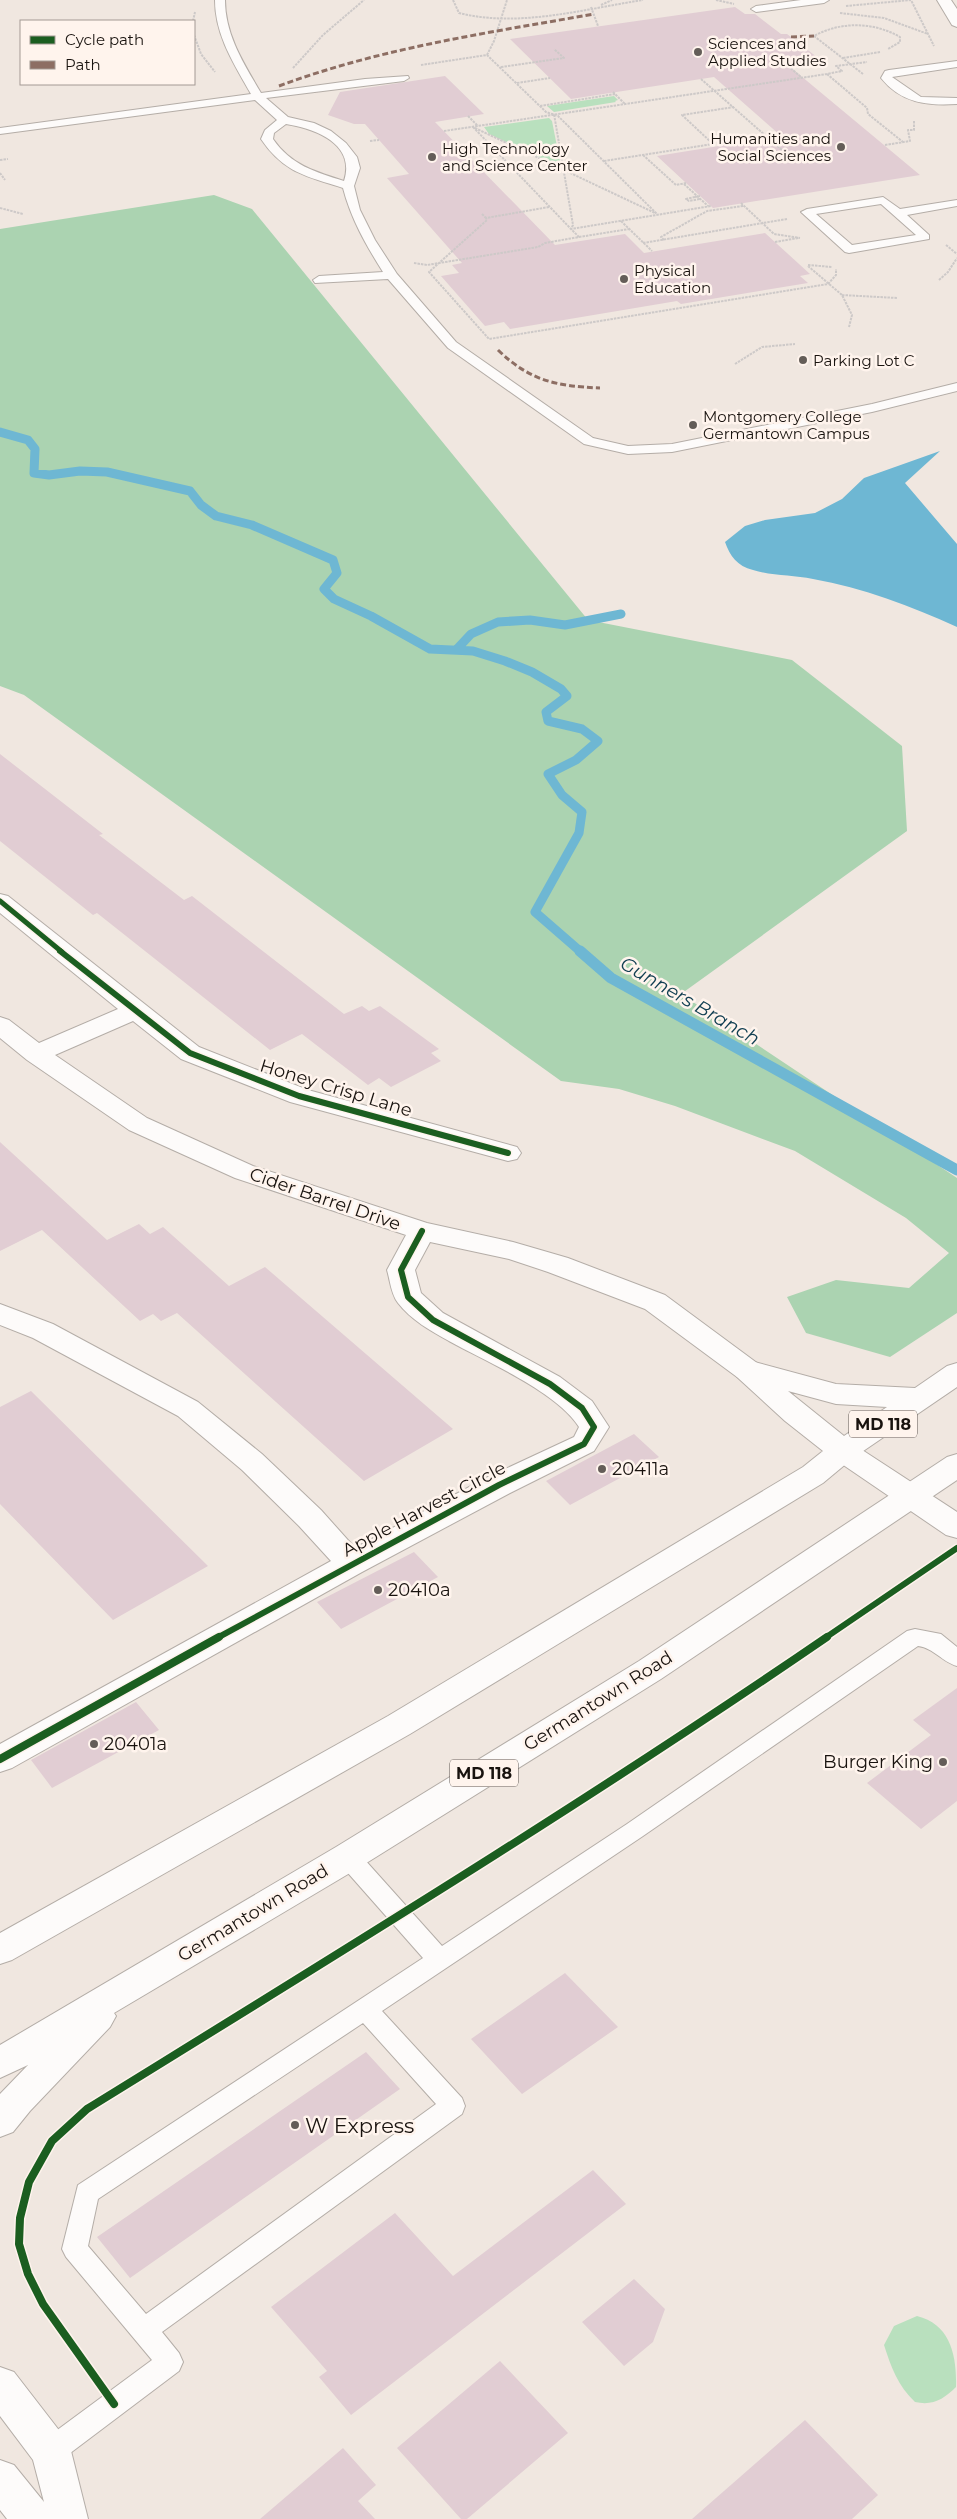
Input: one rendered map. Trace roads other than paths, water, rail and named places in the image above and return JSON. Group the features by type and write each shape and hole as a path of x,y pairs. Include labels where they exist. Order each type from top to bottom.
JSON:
{"street":[{"path":"944,0 957,22"},
{"name":"Honey Crisp Lane","path":"0,901 190,1053 300,1096 508,1153"},
{"path":"36,1054 136,1010"},
{"name":"Cider Barrel Drive","path":"0,1025 36,1054 138,1124 244,1172 422,1231 513,1251 558,1265 655,1302 747,1370 795,1414 843,1451"},
{"name":"Apple Harvest Circle","path":"0,1760 351,1564 500,1485 584,1444 594,1427 582,1408 550,1384 433,1320 408,1297 401,1270 422,1231"},
{"name":"Apple Harvest Circle","path":"0,1314 43,1330 188,1409 252,1462 310,1518 351,1564"},
{"path":"747,1370 836,1394 922,1398"},
{"name":"MD 118","path":"0,1950 407,1720 759,1508 813,1475 843,1451 957,1372"},
{"path":"843,1451 957,1527"},
{"name":"Germantown Road","path":"0,2063 348,1857 650,1670 912,1497 957,1465"},
{"path":"0,2121 17,2100 122,1991"},
{"path":"0,2385 51,2451 68,2519"},
{"path":"0,2479 32,2519"}],"lane":[{"path":"220,0 220,12 230,48 255,93 284,120 310,125 327,132 342,145 351,157 354,168 348,186 354,210 390,275 452,345 589,441 608,447 651,450 710,441 872,408 957,387"},
{"path":"756,9 774,3 824,0"},
{"path":"957,64 889,73 886,78 912,100 923,102 957,102"},
{"path":"0,131 255,93 404,78"},
{"path":"284,120 269,132 266,140 282,160 311,176 348,186"},
{"path":"864,193 875,202"},
{"path":"883,200 898,213 925,237 849,249 808,212 883,200"},
{"path":"898,213 957,203"},
{"path":"319,280 390,275"},
{"path":"51,2451 170,2362 75,2249 87,2192 635,1830 915,1637 933,1640 957,1658"},
{"path":"348,1857 439,1959"},
{"path":"144,2330 453,2106 364,2008"}],"water":[{"path":"940,451 905,483 957,544 957,627 904,605 850,587 813,579 760,572 747,568 735,560 727,547 725,542 745,526 765,520 815,513 842,499 864,478"}],"waterway":[{"name":"Gunners Branch","path":"0,432 28,440 35,449 34,473 49,475 80,471 107,472 190,491 201,505 216,516 252,525 333,560 337,573 324,589 334,599 371,616 430,649 473,651 532,672 561,689 567,696 546,712 548,721 582,729 598,741 576,760 548,774 562,795 582,812 579,833 535,912 581,952"},
{"path":"456,650 471,634 498,622 530,620 565,625 621,614"},
{"name":"Gunners Branch","path":"580,951 611,978 957,1170"}],"place":[{"name":"Sciences and Applied Studies","path":"698,52"},
{"name":"Humanities and Social Sciences","path":"841,147"},
{"name":"High Technology and Science Center","path":"432,157"},
{"name":"Physical Education","path":"624,279"},
{"name":"Parking Lot C","path":"803,360"},
{"name":"Montgomery College Germantown Campus","path":"693,425"},
{"name":"20411a","path":"602,1469"},
{"name":"20410a","path":"378,1590"},
{"name":"20401a","path":"94,1744"},
{"name":"Burger King","path":"943,1762"},
{"name":"W Express","path":"295,2125"}]}
